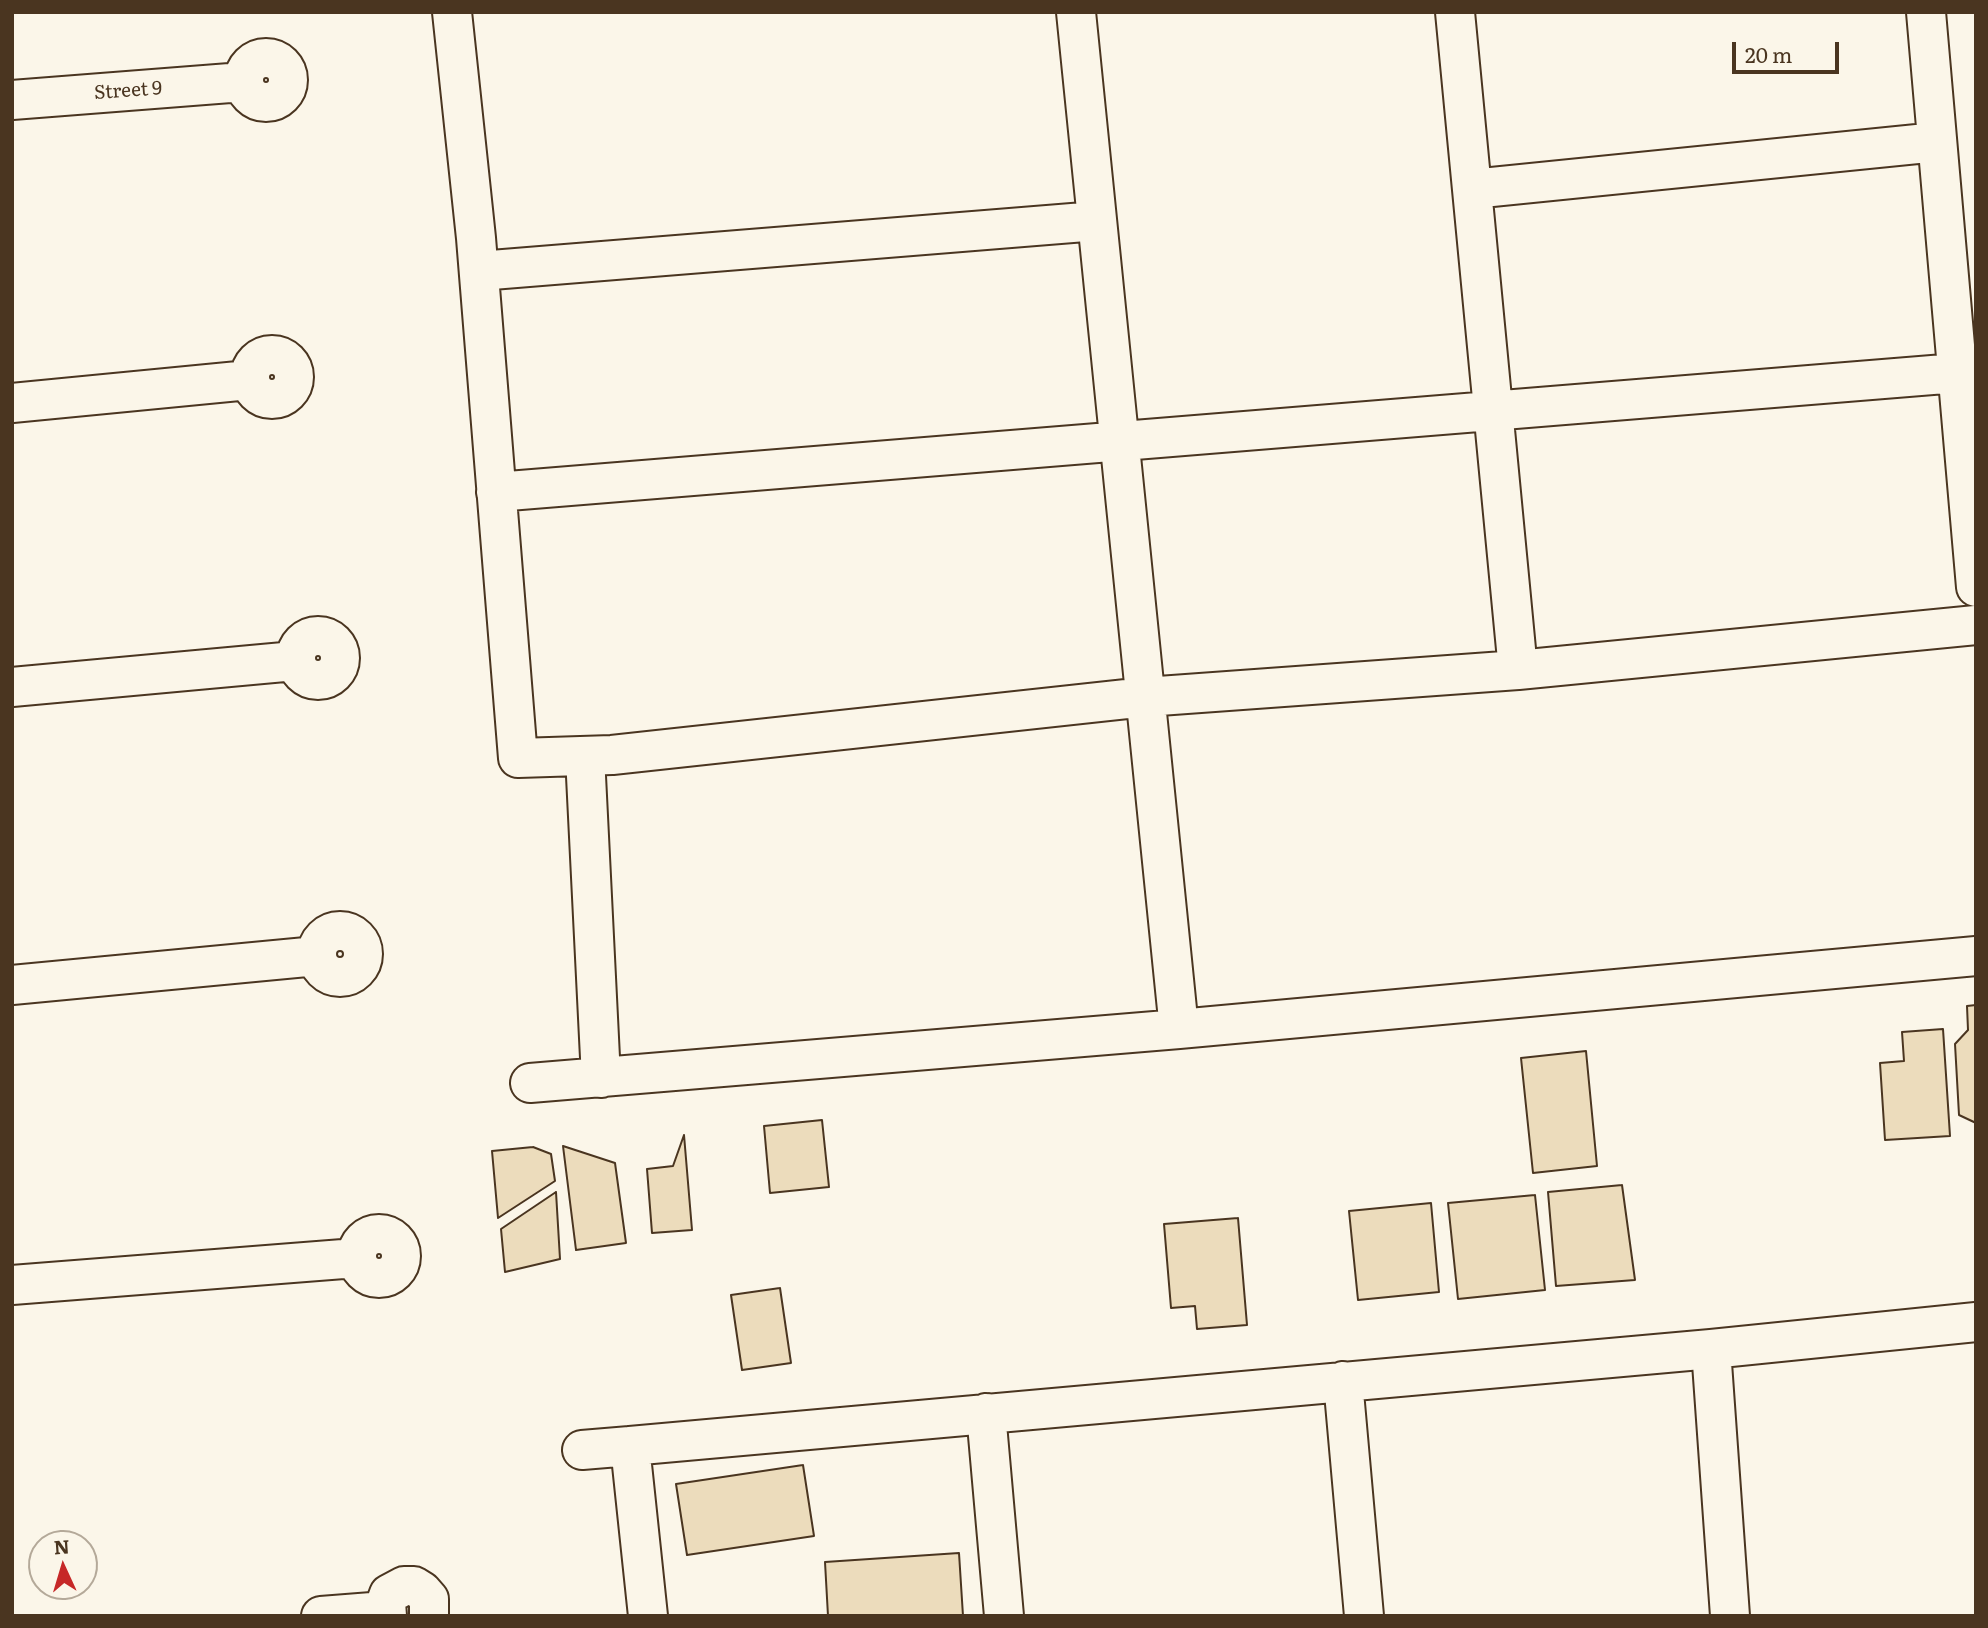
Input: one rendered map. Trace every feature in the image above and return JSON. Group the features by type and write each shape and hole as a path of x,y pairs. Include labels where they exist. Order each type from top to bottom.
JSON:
{"street":[{"path":"452,12 479,271 518,758 612,755 1145,697 1518,670 1976,625"},
{"path":"1076,12 1178,1029"},
{"path":"1455,12 1518,670"},
{"path":"1926,12 1976,587"},
{"name":"Street 9","path":"12,100 243,82"},
{"path":"1472,189 1937,142"},
{"path":"479,271 1097,221"},
{"path":"496,492 1957,373"},
{"path":"12,402 249,380"},
{"path":"12,687 295,661"},
{"path":"585,755 601,1078"},
{"path":"12,985 317,956"},
{"path":"530,1083 1178,1029 1976,956"},
{"path":"12,1285 356,1258"},
{"path":"582,1450 1711,1349 1976,1322"},
{"path":"1711,1349 1730,1616"},
{"path":"1343,1381 1364,1616"},
{"path":"986,1413 1004,1616"},
{"path":"630,1446 648,1616"},
{"path":"321,1616 386,1613 389,1594 404,1586 414,1586 429,1599 429,1616"}],"building":[{"path":"1976,1005 1976,1123 1959,1115 1955,1044 1968,1030 1967,1006"},
{"path":"1943,1029 1950,1136 1885,1140 1880,1063 1904,1061 1902,1032"},
{"path":"1586,1051 1597,1166 1533,1173 1521,1058"},
{"path":"822,1120 829,1187 770,1193 764,1126"},
{"path":"684,1135 692,1230 652,1233 647,1169 673,1166"},
{"path":"563,1146 615,1163 626,1243 576,1250"},
{"path":"533,1147 551,1154 555,1181 498,1218 492,1151"},
{"path":"1622,1185 1635,1280 1556,1286 1548,1192"},
{"path":"556,1192 560,1259 505,1272 501,1229"},
{"path":"1535,1195 1545,1290 1458,1299 1448,1203"},
{"path":"1431,1203 1439,1292 1358,1300 1349,1211"},
{"path":"1238,1218 1247,1325 1197,1329 1195,1306 1171,1308 1164,1224"},
{"path":"780,1288 791,1363 742,1370 731,1295"},
{"path":"803,1465 814,1536 687,1555 676,1484"},
{"path":"959,1553 963,1616 828,1616 825,1562"}]}
